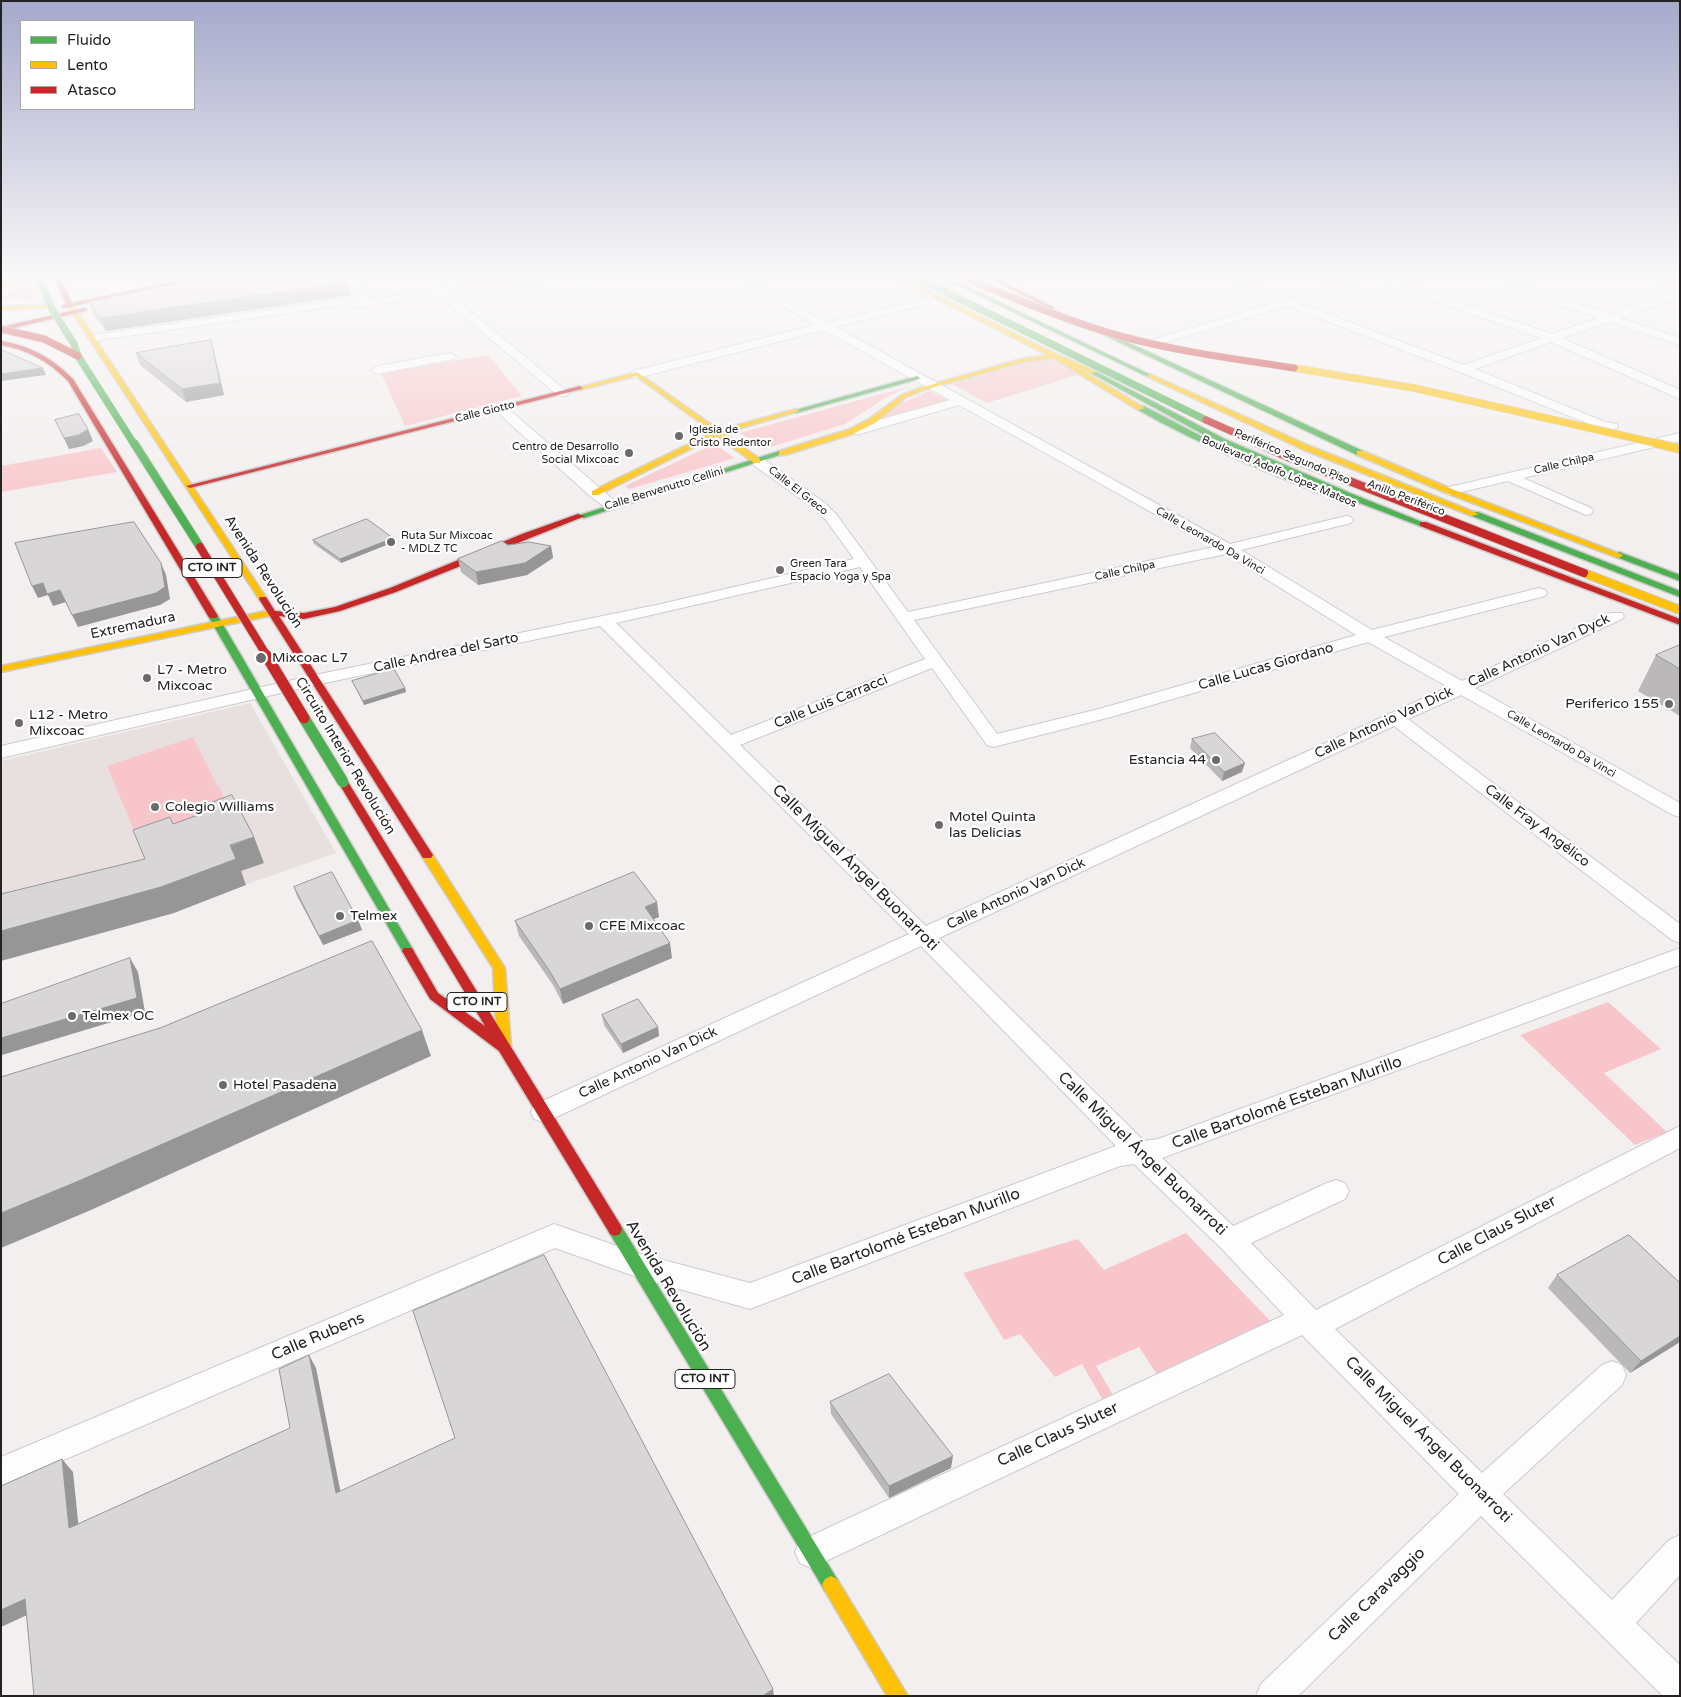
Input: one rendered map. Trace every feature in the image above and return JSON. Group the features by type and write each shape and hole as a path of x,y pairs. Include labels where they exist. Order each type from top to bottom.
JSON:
{"main road":[{"name":"Avenida Revolución","path":"46,356 71,380 218,624 434,996 504,1047 898,1696"},
{"name":"Circuito Interior Revolución","path":"78,356 169,496 504,1047"},
{"name":"Avenida Revolución","path":"105,356 499,968 504,1047"},
{"path":"595,493 717,434 919,378 1014,356"},
{"name":"Calle Benvenutto Cellini","path":"272,613 304,616 345,606 610,505 850,432 872,421 904,396 932,385 1031,356"},
{"name":"Boulevard Adolfo López Mateos","path":"1058,356 1173,426 1215,447 1356,505 1571,584 1680,627"},
{"path":"1060,356 1222,441 1347,495 1680,622"},
{"name":"Anillo Periférico","path":"1063,356 1296,456 1680,605"},
{"name":"Periférico Segundo Piso","path":"1076,356 1210,422 1288,457 1680,610"},
{"name":"Anillo Periférico","path":"1108,356 1307,448 1680,594"},
{"name":"Periférico Segundo Piso","path":"1121,356 1347,461 1680,587"},
{"path":"1137,356 1162,366 1321,443 1680,582"},
{"path":"1152,356 1326,440 1448,491 1680,578"},
{"path":"1218,356 1414,388 1680,449"},
{"name":"Calle Giotto","path":"190,486 637,374"},
{"name":"Calle El Greco","path":"637,374 717,434 757,461"},
{"name":"Extremadura","path":"1,669 272,613"}],"street":[{"path":"518,356 563,393"},
{"name":"Calle Giotto","path":"637,374 708,356"},
{"name":"Calle Leonardo Da Vinci","path":"881,356 1228,549 1370,636 1680,811"},
{"path":"1430,356 1602,425 1675,440"},
{"path":"1464,369 1500,356"},
{"path":"1592,356 1680,395"},
{"path":"377,370 450,357"},
{"path":"850,432 960,401"},
{"path":"500,408 610,505"},
{"name":"Calle Chilpa","path":"1448,491 1675,440"},
{"name":"Calle El Greco","path":"757,461 820,506 831,517 993,741"},
{"path":"1510,477 1586,512"},
{"name":"Calle Chilpa","path":"903,618 1228,549 1346,520"},
{"name":"Calle Andrea del Sarto","path":"1,752 315,680 603,620 862,562"},
{"name":"Calle Lucas Giordano","path":"993,741 1105,713 1370,636 1539,593"},
{"name":"Calle Antonio Van Dyck","path":"1461,687 1616,616"},
{"name":"Calle Miguel Ángel Buonarroti","path":"603,620 924,936 1482,1494 1680,1689"},
{"name":"Calle Luis Carracci","path":"728,743 934,661"},
{"name":"Calle Antonio Van Dick","path":"543,1112 1461,687"},
{"name":"Calle Fray Angélico","path":"1395,718 1680,935"},
{"name":"Calle Bartolomé Esteban Murillo","path":"637,1265 750,1296 1118,1156 1159,1149 1196,1136 1680,956"},
{"name":"Calle Claus Sluter","path":"811,1552 1310,1322 1680,1136"},
{"path":"1230,1240 1336,1191"},
{"name":"Calle Rubens","path":"1,1472 554,1236 637,1265"},
{"name":"Calle Caravaggio","path":"1273,1696 1482,1494 1612,1375"},
{"path":"1614,1622 1680,1551"}],"shaded area":[{"path":"489,356 522,396 405,426 381,373"},
{"path":"1050,359 1080,374 987,403 952,384 1027,362"},
{"path":"910,386 887,397 845,424 764,449 740,433"},
{"path":"929,391 948,400 877,420 899,404"},
{"path":"714,444 735,458 629,489 625,486"},
{"path":"101,448 117,472 1,492 1,466"},
{"name":"Colegio Williams","path":"250,703 336,853 148,919 1,926 1,761"},
{"path":"193,737 217,785 200,791 218,785 230,810 139,842 107,766"},
{"path":"1608,1002 1661,1049 1604,1073 1667,1132 1635,1145 1520,1035"},
{"path":"1186,1233 1276,1327 1162,1382 1139,1347 1096,1366 1117,1402 1107,1407 1082,1364 1055,1377 1020,1334 1004,1340 963,1273 1078,1239 1104,1270"}],"building":[{"path":"1,356 16,356 43,368 1,374"},
{"path":"140,356 214,356 220,383 182,389"},
{"path":"79,414 88,429 79,435 64,438 55,420"},
{"path":"367,519 393,538 340,559 313,540"},
{"path":"134,522 161,563 165,587 156,593 72,615 60,590 47,594 43,583 32,586 15,543"},
{"path":"502,541 508,545 529,542 551,546 525,563 476,572 458,559"},
{"path":"1680,645 1680,669 1656,655"},
{"path":"394,669 405,688 363,701 352,681"},
{"path":"1215,733 1245,763 1224,772 1192,739"},
{"path":"232,795 254,837 230,845 236,859 161,887 1,931 1,894 145,859 133,830 170,817 173,824 212,810 208,804"},
{"name":"Telmex","path":"332,872 358,920 319,936 294,887"},
{"path":"634,872 657,902 645,907 670,943 560,989 515,921"},
{"name":"Hotel Pasadena","path":"372,941 422,1030 74,1183 1,1213 1,1077 160,1028"},
{"path":"130,958 137,998 1,1038 1,1004"},
{"path":"638,999 658,1027 621,1044 602,1015"},
{"path":"1629,1235 1680,1283 1680,1336 1641,1361 1557,1275"},
{"path":"544,1255 773,1689 763,1696 34,1696 25,1599 1,1610 1,1486 62,1459 69,1528 290,1428 279,1369 309,1355 336,1493 455,1438 413,1311"},
{"path":"889,1374 953,1456 889,1486 830,1402"}],"traffic: fast":[{"path":"78,356 200,547"},
{"path":"1076,356 1206,420"},
{"path":"1109,356 1150,376"},
{"path":"1153,356 1360,453"},
{"path":"1089,370 1222,441 1347,495 1423,524"},
{"path":"796,411 917,378"},
{"path":"1141,408 1218,448 1351,503"},
{"path":"581,516 782,453"},
{"path":"1475,514 1680,594"},
{"path":"1619,555 1680,578"},
{"path":"213,616 408,951"},
{"path":"304,718 343,782"},
{"path":"615,1229 831,1585"}],"traffic: slow":[{"path":"104,356 263,599"},
{"path":"782,453 850,432 872,421 904,396 922,389 1023,360 1053,356"},
{"path":"1054,356 1141,408"},
{"path":"1058,356 1093,372"},
{"path":"1294,368 1414,388 1680,449"},
{"path":"580,388 637,374 757,461"},
{"path":"1150,376 1307,448 1475,514"},
{"path":"595,493 717,433 796,411"},
{"path":"1360,453 1449,491 1619,555"},
{"path":"1584,573 1680,610"},
{"path":"1,669 271,613"},
{"path":"427,855 499,968 504,1047"},
{"path":"831,1585 898,1696"}],"traffic: jam":[{"path":"41,356 71,380 213,616"},
{"path":"1219,356 1294,368"},
{"path":"190,486 580,388"},
{"path":"1206,420 1288,457 1584,573"},
{"path":"271,613 304,616 337,609 393,590 525,536 581,516"},
{"path":"1423,524 1680,622"},
{"path":"200,547 304,718"},
{"path":"263,599 427,855"},
{"path":"343,782 504,1047"},
{"path":"408,951 434,996 504,1047"},
{"path":"504,1047 615,1229"}],"place":[{"name":"Iglesia de Cristo Redentor","path":"679,436"},
{"name":"Centro de Desarrollo Social Mixcoac","path":"629,453"},
{"name":"Ruta Sur Mixcoac - MDLZ TC","path":"391,542"},
{"name":"Green Tara Espacio Yoga y Spa","path":"780,570"},
{"name":"Mixcoac L7","path":"261,658"},
{"name":"L7 - Metro Mixcoac","path":"147,678"},
{"name":"Periferico 155","path":"1669,704"},
{"name":"L12 - Metro Mixcoac","path":"19,723"},
{"name":"Estancia 44","path":"1216,760"},
{"name":"Colegio Williams","path":"155,807"},
{"name":"Motel Quinta las Delicias","path":"939,825"},
{"name":"Telmex","path":"340,916"},
{"name":"CFE Mixcoac","path":"589,926"},
{"name":"Telmex OC","path":"72,1016"},
{"name":"Hotel Pasadena","path":"223,1085"}]}
